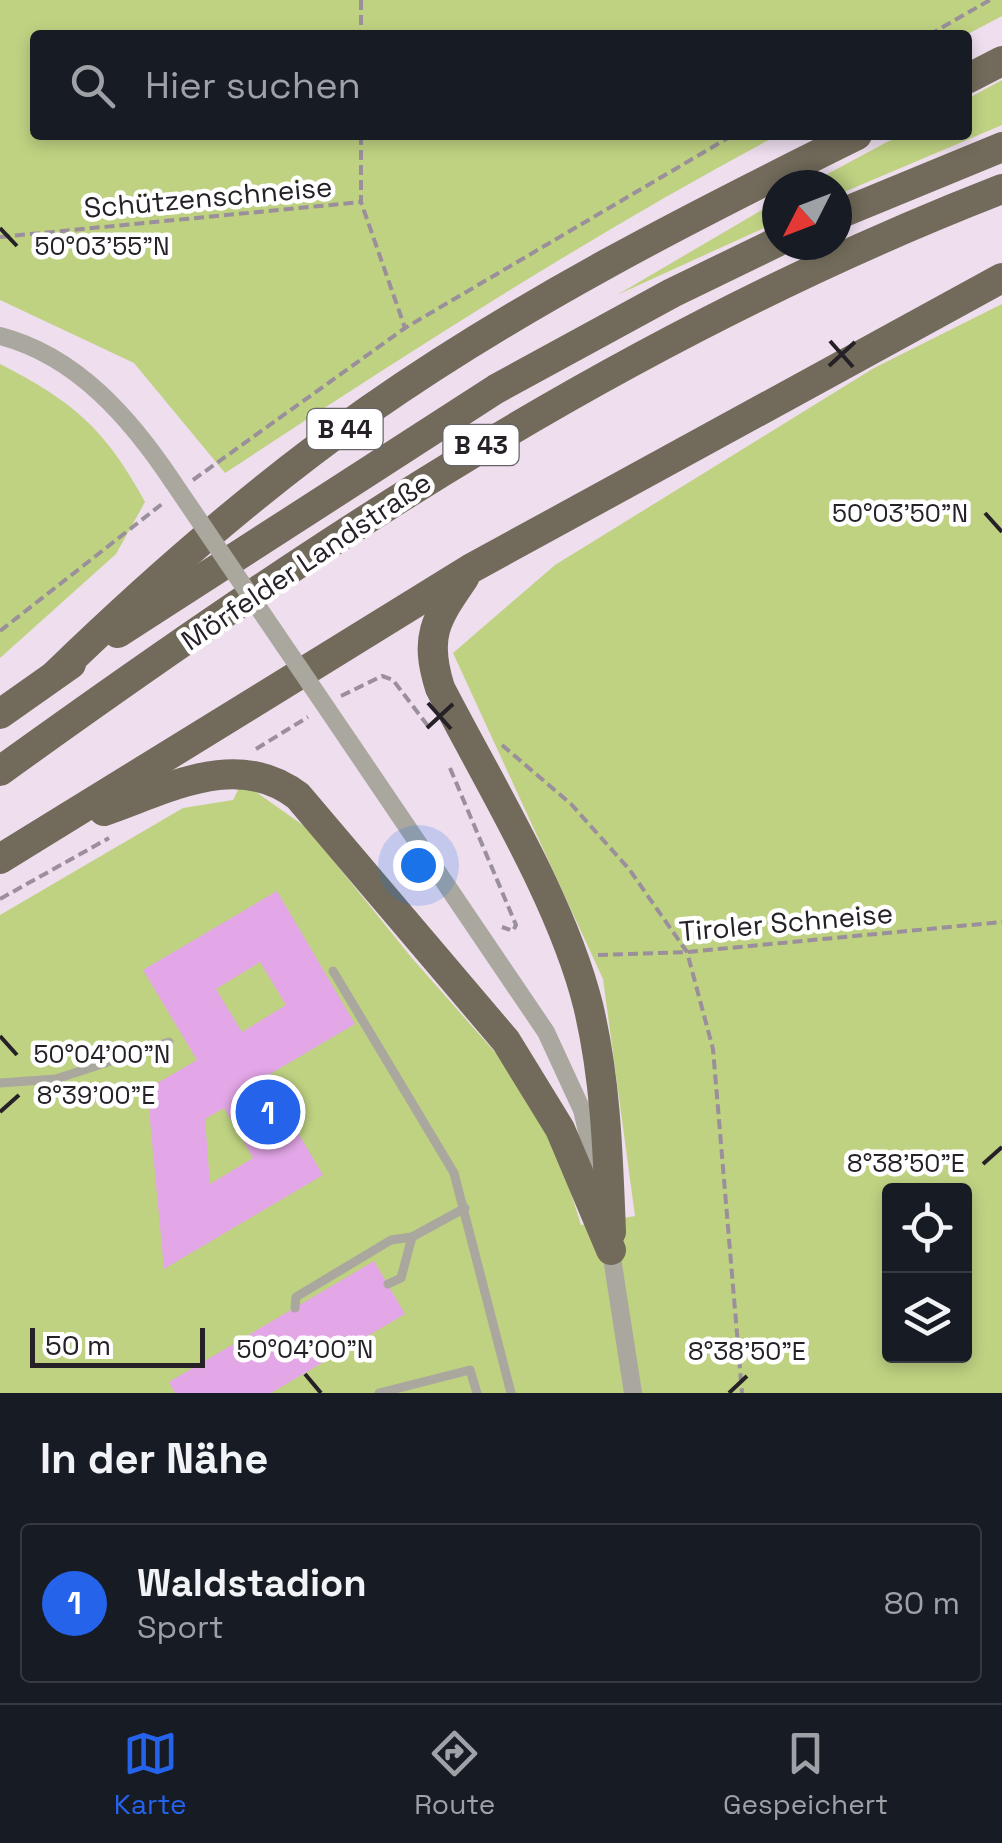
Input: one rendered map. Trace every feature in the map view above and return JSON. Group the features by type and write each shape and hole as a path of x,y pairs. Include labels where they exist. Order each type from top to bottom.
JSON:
{"highway":[{"path":"972,76 1002,61"},
{"name":"B 44","path":"56,674 157,576 366,412 521,312 668,230 847,140"},
{"path":"852,210 1002,147"},
{"name":"Mörfelder Landstraße","path":"0,771 345,531 514,424 800,274 1002,188"},
{"name":"Mörfelder Landstraße","path":"0,714 496,389 672,293 762,249"},
{"path":"0,859 470,569 1002,278"},
{"path":"470,569 440,613 431,636 431,661 573,957 587,1003 608,1132 611,1250"},
{"path":"54,828 206,776 239,771 283,784 298,796 506,1041 560,1129 611,1250"}],"street":[{"path":"0,336 53,360 92,384 124,415 178,487 546,1032 582,1110 611,1250 633,1393"}],"lane":[{"path":"334,971 454,1173 512,1393"},
{"path":"0,1083 56,1079 169,1042"},
{"path":"295,1308 296,1297 392,1240 412,1237 464,1208"},
{"path":"388,1284 401,1278 412,1237"},
{"path":"379,1393 470,1370 477,1393"}],"path":[{"path":"360,0 360,30"},
{"path":"938,30 990,0"},
{"path":"360,140 361,202 406,328"},
{"path":"0,631 178,487 406,328 725,140"},
{"name":"Schützenschneise","path":"0,236 361,202"},
{"path":"460,726 512,750 571,804 628,869 686,952 713,1049 742,1393"},
{"path":"444,754 516,925 513,931 504,930 493,915"},
{"name":"Tiroler Schneise","path":"573,957 686,952 1002,922"}],"green space":[{"path":"0,0 1002,0 1002,16 972,32 30,30 30,140 769,140 567,255 225,473 134,363 0,300"},
{"path":"1002,80 1002,125 972,138 972,96"},
{"path":"891,140 967,140 852,189 852,170 835,170"},
{"path":"762,210 762,229 617,295"},
{"path":"1002,304 1002,1393 0,1393 0,915 183,808 233,800 242,782 307,828 411,957 515,1075 557,1149 581,1225 635,1216 603,979 453,653 555,565 874,368"},
{"path":"0,364 48,391 85,420 116,455 145,502 116,554 0,658"}],"building":[{"path":"277,891 355,1024 265,1077 323,1175 164,1269 147,1089 197,1060 143,970","holes":["260,962 286,1005 242,1032 216,989","224,1108 253,1158 210,1184 205,1119"]},
{"path":"374,1261 405,1314 271,1393 175,1393 169,1382"}],"place":[{"name":"Waldstadion","path":"268,1112"}]}
